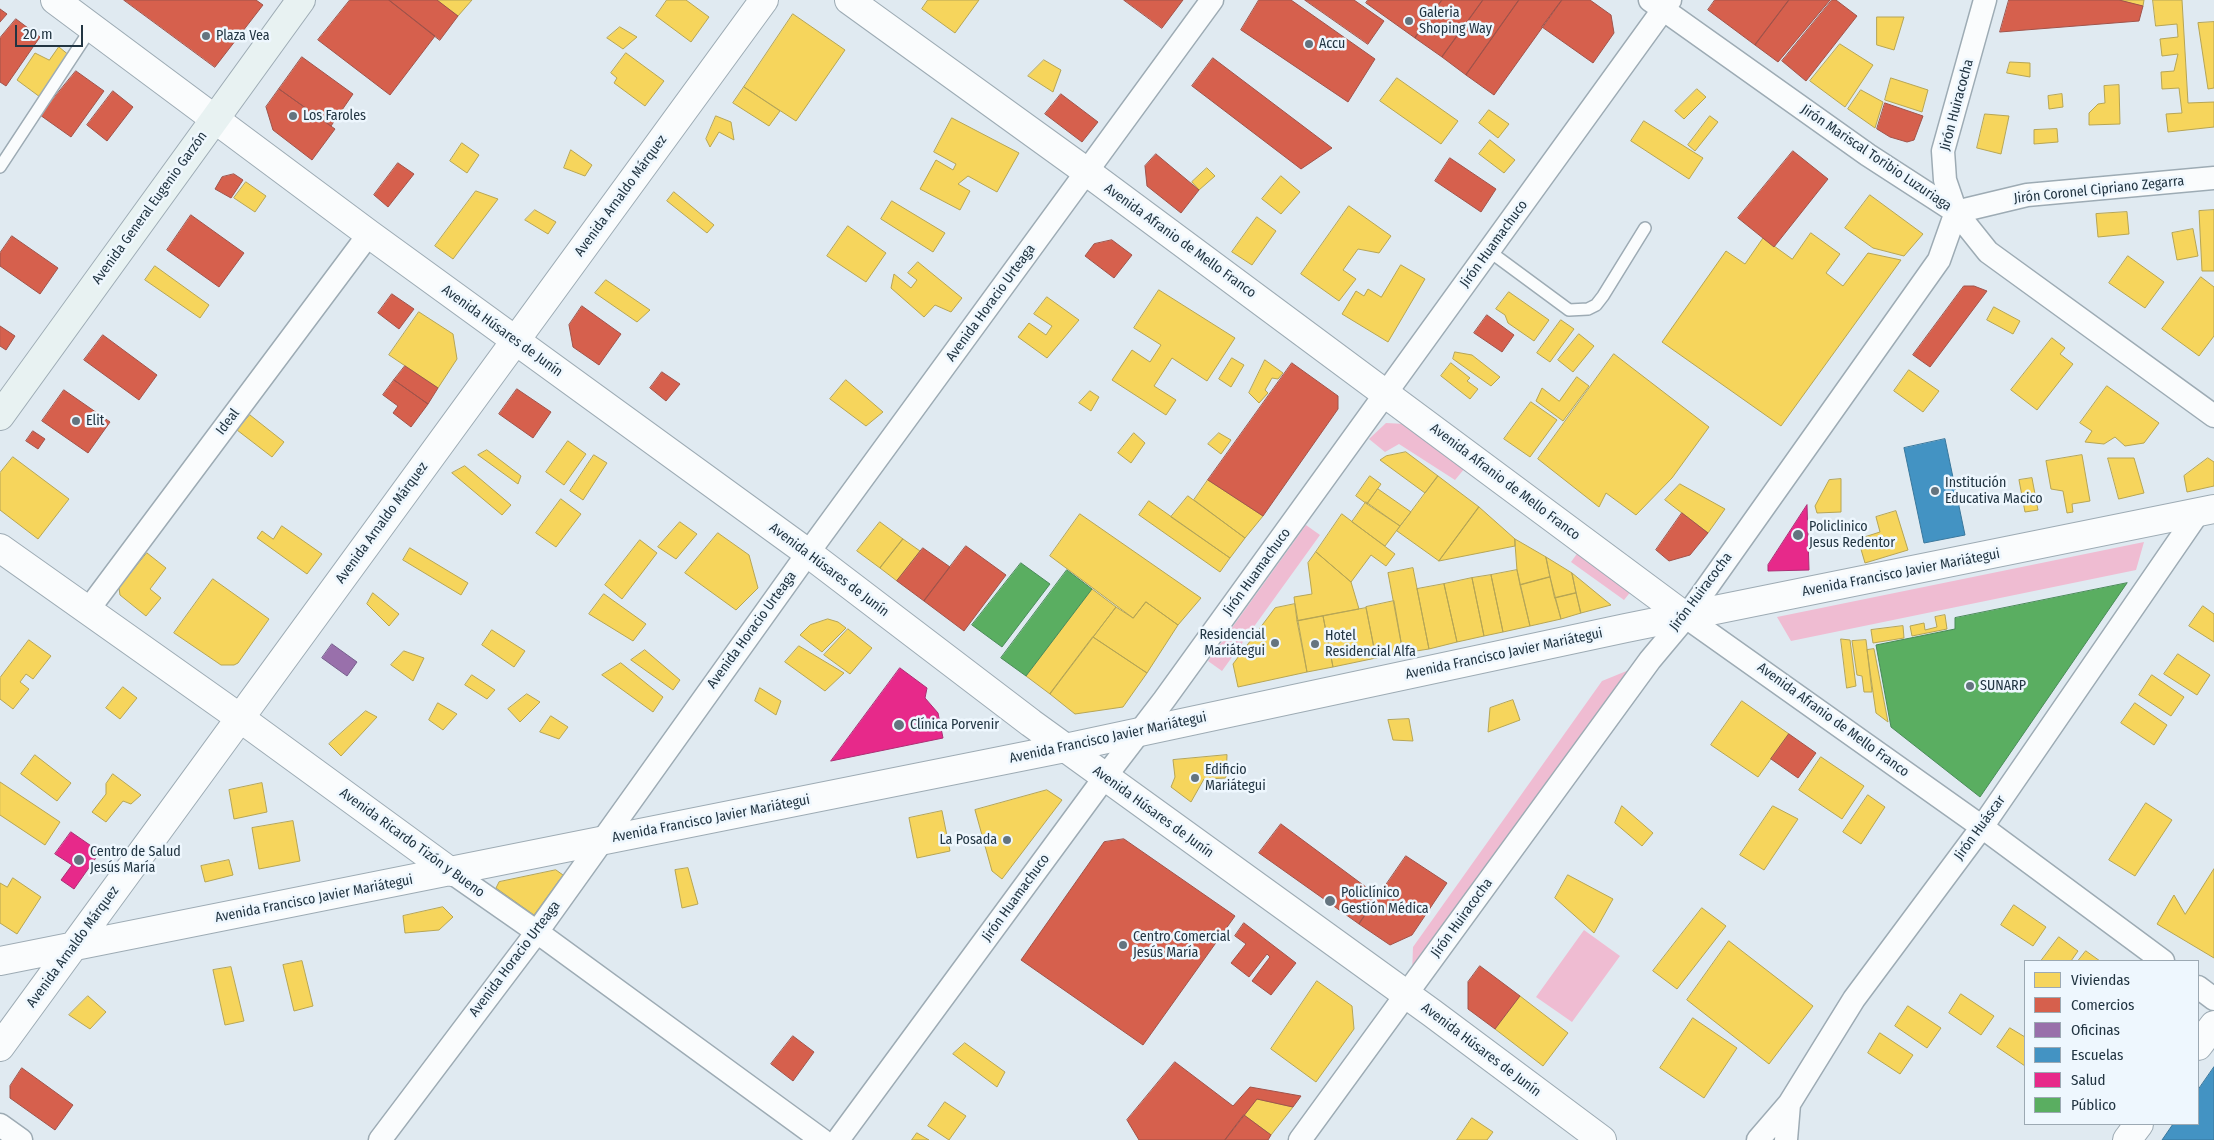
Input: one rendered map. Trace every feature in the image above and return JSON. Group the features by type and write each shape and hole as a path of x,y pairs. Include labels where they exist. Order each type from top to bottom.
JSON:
{"main road":[{"name":"Avenida General Eugenio Garzón","path":"0,416 301,0"}],"street":[{"name":"Avenida Húsares de Junín","path":"55,0 369,234 808,552 1065,748 1406,994 1602,1140"},
{"name":"Avenida Arnaldo Márquez","path":"0,1047 764,0"},
{"name":"Avenida Afranio de Mello Franco","path":"849,0 1087,172 1686,616 1982,827 2162,960"},
{"name":"Avenida Horacio Urteaga","path":"380,1140 537,932 599,842 808,552 1212,0"},
{"name":"Jirón Huiracocha","path":"1300,1140 1650,660 1686,616 1939,260 1956,212 1946,180 1943,152 1985,0"},
{"name":"Jirón Mariscal Toribio Luzuriaga","path":"1661,3 1868,155 1956,212 1988,252 2214,416"},
{"name":"Jirón Huamachuco","path":"838,1140 1140,732 1387,393 1489,252 1661,3"},
{"name":"Jirón Coronel Cipriano Zegarra","path":"1956,212 2027,195 2214,178"},
{"name":"Ideal","path":"88,610 369,234"},
{"name":"Avenida Francisco Javier Mariátegui","path":"0,961 1065,748 1686,616 2206,511"},
{"name":"Jirón Huáscar","path":"1758,1140 1789,1104 1854,1000 1982,827 2206,511"},
{"name":"Avenida Ricardo Tizón y Bueno","path":"0,548 240,718 822,1140"},
{"path":"2199,988 2214,999"},
{"path":"2199,1045 2214,1025"},
{"path":"1786,1140 1789,1104"},
{"path":"0,1125 20,1140"},
{"path":"2127,1140 2138,1125"}],"lane":[{"path":"0,167 92,27"},
{"path":"1489,252 1569,310 1588,310 1596,305 1603,296 1645,228"}],"shaded area":[{"path":"1386,423 1406,424 1465,468 1455,480 1399,444 1385,452 1369,439"},
{"path":"1306,525 1320,535 1222,671 1208,661"},
{"path":"2144,542 2136,570 1791,641 1777,617"},
{"path":"1579,551 1632,590 1624,600 1571,562"},
{"path":"1629,670 1412,974 1413,947 1602,681"},
{"path":"1584,930 1620,956 1572,1022 1536,997"}],"building: Viviendas":[{"path":"437,0 472,0 458,16"},
{"path":"667,0 686,0 709,17 691,42 656,16"},
{"path":"928,0 979,0 955,33 922,9"},
{"path":"2119,0 2144,0 2143,6"},
{"path":"2153,0 2182,0 2188,103 2214,102 2214,127 2168,132 2166,114 2182,113 2179,88 2162,89 2161,72 2174,71 2178,54 2162,56 2160,39 2178,37 2177,24 2156,26"},
{"path":"793,14 845,50 796,121 744,87"},
{"path":"1877,17 1904,17 1894,50 1877,45"},
{"path":"2214,22 2214,88 2208,89 2198,23"},
{"path":"620,27 637,37 623,49 607,38"},
{"path":"1840,44 1873,65 1845,107 1810,81"},
{"path":"59,47 70,56 40,97 17,80 35,53 49,60"},
{"path":"626,53 664,81 645,106 614,83 617,78 611,73"},
{"path":"1044,60 1061,70 1053,92 1028,76"},
{"path":"2010,62 2030,63 2030,77 2007,73"},
{"path":"1397,78 1458,121 1441,144 1380,101"},
{"path":"1891,78 1928,90 1922,112 1885,100"},
{"path":"2119,85 2120,124 2089,125 2089,113 2098,104 2105,103 2104,86"},
{"path":"744,87 780,111 769,126 733,103"},
{"path":"1697,89 1706,97 1684,119 1675,111"},
{"path":"1861,90 1883,102 1875,128 1848,109"},
{"path":"2062,94 2063,107 2049,109 2048,96"},
{"path":"1489,110 1509,124 1498,138 1479,123"},
{"path":"1985,114 2009,116 2001,154 1977,148"},
{"path":"716,116 731,122 734,140 719,132 710,147 706,139"},
{"path":"1710,116 1718,122 1695,151 1688,145"},
{"path":"952,118 1019,153 997,192 968,176 958,184 970,191 960,210 920,189 936,160 953,170 956,164 934,152"},
{"path":"1644,121 1703,158 1689,179 1631,141"},
{"path":"2057,129 2058,142 2034,144 2034,130"},
{"path":"1490,140 1515,160 1504,173 1479,154"},
{"path":"462,143 479,155 467,173 450,161"},
{"path":"571,150 592,165 585,176 564,168"},
{"path":"1207,168 1215,176 1199,190 1192,182"},
{"path":"1281,176 1300,192 1281,214 1262,199"},
{"path":"246,182 266,196 255,212 234,198"},
{"path":"476,191 498,199 453,259 435,246"},
{"path":"674,192 714,225 707,233 667,201"},
{"path":"1870,195 1923,234 1904,256 1873,248 1845,228"},
{"path":"892,201 945,233 933,252 881,219"},
{"path":"1349,206 1391,236 1379,253 1358,249 1343,270 1356,279 1339,301 1301,274"},
{"path":"535,210 556,222 548,234 525,220"},
{"path":"2214,210 2214,271 2202,271 2199,211"},
{"path":"2127,212 2129,234 2098,237 2096,214"},
{"path":"1257,217 1276,231 1252,265 1232,252"},
{"path":"848,226 886,253 866,282 827,256"},
{"path":"2193,229 2198,256 2177,260 2172,233"},
{"path":"1811,233 1840,254 1826,273 1843,286 1868,253 1901,260 1781,426 1662,342 1726,251 1745,264 1763,238 1792,259"},
{"path":"2128,256 2164,282 2145,308 2109,283"},
{"path":"918,262 962,298 951,312 935,305 924,317 891,288 894,274 911,288 917,280 908,273"},
{"path":"1401,265 1425,279 1388,342 1342,314 1356,291 1364,296 1368,289 1381,297"},
{"path":"155,266 209,305 200,318 145,280"},
{"path":"2201,277 2214,287 2214,336 2199,356 2162,329"},
{"path":"606,280 650,310 637,322 595,293"},
{"path":"1159,290 1235,338 1207,381 1172,358 1154,386 1176,400 1166,415 1112,380 1132,350 1150,362 1161,345 1134,328"},
{"path":"1509,292 1549,320 1534,341 1508,323 1505,315 1496,309"},
{"path":"1047,297 1079,320 1047,358 1018,337 1029,323 1046,335 1052,326 1034,314"},
{"path":"1994,307 2020,321 2013,334 1987,320"},
{"path":"419,312 453,334 457,359 438,388 389,355"},
{"path":"1561,320 1574,329 1550,362 1537,353"},
{"path":"1579,334 1594,346 1573,372 1558,360"},
{"path":"2052,338 2065,348 2060,354 2073,364 2037,410 2011,390"},
{"path":"1455,352 1472,355 1500,377 1491,386 1453,359"},
{"path":"1614,354 1709,427 1672,478 1636,515 1606,493 1599,507 1538,459"},
{"path":"1232,358 1244,365 1231,387 1219,379"},
{"path":"1265,360 1283,373 1278,379 1272,378 1265,390 1268,393 1259,403 1249,393"},
{"path":"1451,363 1470,378 1467,381 1478,389 1470,399 1441,376"},
{"path":"1909,370 1939,391 1923,412 1894,391"},
{"path":"1577,377 1589,386 1563,421 1536,401 1542,388 1559,401"},
{"path":"846,380 883,412 866,426 830,399"},
{"path":"2107,386 2159,423 2144,443 2125,446 2115,437 2104,444 2085,442 2092,431 2080,423"},
{"path":"1090,391 1099,397 1091,411 1079,403"},
{"path":"1531,402 1557,420 1530,457 1504,439"},
{"path":"250,415 284,442 272,457 237,430"},
{"path":"1134,433 1145,443 1131,463 1118,453"},
{"path":"1219,433 1231,440 1221,454 1208,444"},
{"path":"568,441 586,454 564,485 546,472"},
{"path":"487,450 521,476 518,484 478,455"},
{"path":"1406,452 1438,476 1425,493 1380,460 1386,456"},
{"path":"594,455 607,463 583,500 570,491"},
{"path":"2082,455 2090,501 2072,504 2073,512 2067,513 2063,491 2051,489 2046,461"},
{"path":"13,457 69,499 38,539 0,510 0,473"},
{"path":"2108,458 2134,458 2144,493 2119,499"},
{"path":"2208,458 2214,462 2214,486 2187,492 2184,476"},
{"path":"465,466 511,505 502,515 452,473"},
{"path":"1370,476 1381,484 1367,504 1356,496"},
{"path":"1438,476 1479,507 1439,561 1397,531"},
{"path":"2032,478 2038,510 2025,512 2019,480"},
{"path":"1841,479 1841,512 1817,513 1815,506 1829,480"},
{"path":"1208,480 1263,516 1245,538 1194,500"},
{"path":"1680,484 1725,509 1708,533 1665,500"},
{"path":"1378,489 1411,512 1400,526 1367,504"},
{"path":"1188,496 1245,538 1230,558 1171,517"},
{"path":"561,499 581,514 556,547 536,533"},
{"path":"1149,501 1230,558 1220,572 1139,515"},
{"path":"1366,502 1400,526 1385,546 1352,522"},
{"path":"1479,507 1515,539 1515,546 1439,561"},
{"path":"1896,511 1908,550 1865,563 1858,539 1880,532 1876,517"},
{"path":"1080,514 1201,598 1178,625 1146,602 1133,618 1050,556"},
{"path":"1342,514 1395,554 1386,566 1371,555 1351,582 1316,552"},
{"path":"680,522 697,534 676,559 658,547"},
{"path":"880,522 903,539 880,568 857,551"},
{"path":"282,526 322,554 307,574 257,538 262,531 273,539"},
{"path":"718,533 749,555 758,588 736,610 685,573"},
{"path":"903,539 920,551 897,581 880,568"},
{"path":"1515,539 1546,557 1550,577 1520,585"},
{"path":"640,540 657,553 622,599 605,585"},
{"path":"410,548 468,583 461,595 403,560"},
{"path":"1316,552 1351,582 1359,609 1297,621 1294,597 1312,594 1308,563"},
{"path":"147,553 166,568 150,589 161,598 146,616 120,595 119,588"},
{"path":"1546,557 1572,573 1576,593 1555,598"},
{"path":"1413,568 1429,649 1403,653 1388,573"},
{"path":"1517,570 1530,626 1503,632 1491,575"},
{"path":"1572,573 1611,605 1581,613"},
{"path":"1491,575 1503,632 1484,636 1472,578"},
{"path":"1550,577 1561,619 1530,626 1520,585"},
{"path":"1472,578 1484,636 1457,642 1444,584"},
{"path":"213,579 269,619 238,663 234,665 221,665 174,633"},
{"path":"1444,584 1457,642 1429,649 1417,589"},
{"path":"1092,589 1116,607 1050,694 1026,676"},
{"path":"373,593 399,614 389,626 367,604"},
{"path":"1576,593 1581,613 1561,619 1555,598"},
{"path":"604,594 646,624 633,641 589,614"},
{"path":"1394,601 1403,653 1376,658 1366,607"},
{"path":"1146,602 1178,625 1147,673 1093,637 1116,607 1133,618"},
{"name":"Residencial Mariátegui","path":"1295,604 1307,672 1238,687 1233,664 1275,608"},
{"path":"2203,606 2214,614 2214,642 2189,626"},
{"path":"1366,608 1376,658 1333,667 1323,616"},
{"path":"1945,615 1947,629 1912,636 1910,626 1924,623 1925,630 1937,627 1935,617"},
{"name":"Hotel Residencial Alfa","path":"1323,616 1333,667 1307,672 1297,621"},
{"path":"828,619 838,622 846,628 822,652 800,635 810,625"},
{"path":"1903,626 1904,638 1873,643 1871,630"},
{"path":"848,629 872,648 850,674 824,655"},
{"path":"492,630 525,651 514,667 482,645"},
{"path":"1093,637 1147,673 1123,707 1075,714 1050,694"},
{"path":"1841,639 1850,640 1856,686 1847,688"},
{"path":"29,640 51,656 33,679 26,674 20,682 29,689 13,709 0,699 0,678"},
{"path":"1866,640 1872,692 1864,692 1862,676 1857,675 1852,641"},
{"path":"799,646 844,673 825,691 785,662"},
{"path":"1874,649 1888,722 1876,713 1867,650"},
{"path":"645,650 680,680 673,690 631,660"},
{"path":"404,651 424,658 413,681 391,665"},
{"path":"2178,654 2210,675 2197,695 2164,674"},
{"path":"621,663 663,697 653,712 602,675"},
{"path":"472,675 495,690 487,699 465,685"},
{"path":"2152,675 2184,697 2171,716 2139,695"},
{"path":"123,687 137,698 120,719 106,708"},
{"path":"760,688 781,701 776,715 755,701"},
{"path":"527,694 540,702 520,722 508,709"},
{"path":"1513,700 1520,720 1488,732 1490,708"},
{"path":"1742,701 1789,734 1758,777 1711,745"},
{"path":"438,703 457,714 443,730 429,720"},
{"path":"2135,703 2167,725 2154,745 2121,723"},
{"path":"366,711 377,717 341,756 329,744"},
{"path":"551,716 568,727 559,739 540,732"},
{"path":"1409,719 1413,741 1393,740 1388,720"},
{"path":"35,755 71,783 57,801 21,774"},
{"name":"Edificio Mariátegui","path":"1227,755 1226,778 1204,779 1191,802 1171,787 1175,777 1173,760"},
{"path":"1821,757 1864,786 1842,819 1799,790"},
{"path":"113,774 141,795 131,804 123,801 106,822 92,812 106,794 106,784"},
{"path":"0,782 60,822 45,845 0,815"},
{"path":"262,783 267,812 234,819 229,790"},
{"name":"La Posada","path":"1047,790 1062,800 1002,879 992,871 975,810"},
{"path":"1868,795 1885,807 1861,844 1843,832"},
{"path":"2146,803 2172,820 2135,876 2109,860"},
{"path":"1622,806 1653,833 1642,846 1615,823"},
{"path":"1773,806 1798,819 1764,870 1740,855"},
{"path":"942,811 950,851 917,858 909,818"},
{"path":"293,821 300,861 259,869 252,828"},
{"path":"229,860 233,875 205,882 201,866"},
{"path":"688,868 698,904 682,908 675,870"},
{"path":"2214,869 2214,958 2157,924 2174,895 2185,914"},
{"path":"556,870 563,875 534,915 496,888 499,882"},
{"path":"1568,875 1613,899 1594,933 1555,898"},
{"path":"13,878 41,897 17,934 0,923 0,883 7,887"},
{"path":"2014,905 2046,927 2033,946 2001,925"},
{"path":"443,907 453,917 439,930 405,933 403,916"},
{"path":"1702,908 1726,926 1677,989 1653,971"},
{"path":"2059,937 2078,951 2072,960 2042,960"},
{"path":"1729,941 1813,1006 1769,1064 1687,1000"},
{"path":"2086,951 2099,960 2079,960"},
{"path":"302,961 313,1006 294,1011 283,965"},
{"path":"231,967 244,1021 225,1025 213,970"},
{"path":"1317,981 1352,1006 1354,1029 1316,1082 1271,1049"},
{"path":"1961,994 1994,1016 1981,1035 1949,1013"},
{"path":"88,996 106,1012 90,1029 69,1015"},
{"path":"1520,996 1568,1033 1543,1066 1495,1029"},
{"path":"1908,1006 1941,1028 1927,1048 1895,1026"},
{"path":"1693,1018 1737,1048 1704,1098 1660,1068"},
{"path":"2010,1028 2024,1036 2024,1065 1997,1047"},
{"path":"1880,1033 1913,1055 1900,1074 1868,1053"},
{"path":"965,1043 1005,1072 997,1087 953,1054"},
{"path":"1257,1099 1293,1107 1271,1135 1244,1115"},
{"path":"945,1102 966,1116 949,1140 928,1126"},
{"path":"1472,1118 1493,1132 1487,1140 1457,1140"},
{"path":"917,1133 929,1140 912,1140"}],"building: Comercios":[{"name":"Plaza Vea","path":"124,0 256,0 263,5 215,67"},
{"path":"350,0 389,0 435,36 390,95 318,40"},
{"path":"389,0 437,0 458,16 440,40"},
{"path":"1124,0 1183,0 1162,28"},
{"name":"Accu","path":"1259,0 1291,0 1375,59 1348,102 1241,30"},
{"path":"1305,0 1354,0 1384,21 1368,44"},
{"name":"Galeria Shoping Way","path":"1368,0 1442,0 1415,38 1366,3"},
{"path":"1442,0 1483,0 1442,57 1415,38"},
{"path":"1483,0 1519,0 1466,75 1442,57"},
{"path":"1519,0 1562,0 1494,95 1466,75"},
{"path":"1562,0 1590,0 1611,15 1614,33 1593,63 1542,27"},
{"path":"1715,0 1789,0 1755,45 1708,10"},
{"path":"1789,0 1830,0 1778,62 1755,45"},
{"path":"1832,0 1836,0 1857,16 1806,81 1782,61"},
{"path":"2009,0 2119,0 2143,6 2139,21 2000,32"},
{"path":"0,9 7,14 0,22"},
{"path":"16,19 40,37 6,86 0,82 0,38"},
{"path":"302,57 353,94 331,126 279,89"},
{"path":"1213,58 1332,148 1301,169 1192,86"},
{"path":"76,71 104,91 71,137 40,115"},
{"name":"Los Faroles","path":"279,89 335,129 312,160 273,130 266,107"},
{"path":"113,91 133,107 107,141 87,125"},
{"path":"1061,94 1098,122 1082,142 1045,114"},
{"path":"1885,103 1923,116 1914,140 1907,142 1890,137 1877,129"},
{"path":"1793,151 1828,179 1774,247 1738,218"},
{"path":"1156,154 1199,190 1181,213 1147,186 1145,166"},
{"path":"1450,158 1496,189 1481,212 1435,181"},
{"path":"398,163 414,174 388,207 374,195"},
{"path":"234,174 243,180 231,198 215,189 222,177"},
{"path":"191,215 244,253 219,287 167,250"},
{"path":"12,236 58,268 40,294 0,266 0,253"},
{"path":"1112,240 1132,255 1114,278 1085,256 1094,244"},
{"path":"1964,286 1974,286 1987,291 1930,367 1913,355"},
{"path":"392,294 414,309 399,329 378,313"},
{"path":"582,306 621,334 599,365 573,347 569,325"},
{"path":"1487,315 1514,335 1502,352 1474,333"},
{"path":"0,326 15,336 6,350 0,346"},
{"path":"103,335 157,375 139,400 84,360"},
{"path":"1292,363 1338,396 1338,409 1263,516 1208,480"},
{"path":"405,366 438,388 428,404 394,380"},
{"path":"662,372 680,384 666,401 650,388"},
{"path":"394,380 428,404 411,427 393,413 398,406 383,395"},
{"path":"517,389 551,412 533,438 499,414"},
{"name":"Elit","path":"64,390 110,422 88,453 42,421"},
{"path":"33,431 45,439 38,449 26,441"},
{"path":"1682,513 1708,533 1690,555 1669,561 1656,550"},
{"path":"966,546 1006,575 964,631 924,601"},
{"path":"923,548 950,567 924,601 897,581"},
{"path":"1789,734 1816,753 1798,778 1771,759"},
{"path":"1281,824 1378,896 1359,924 1259,853"},
{"name":"Centro Comercial Jesús María","path":"1124,839 1235,916 1143,1045 1021,960 1104,842"},
{"path":"1406,856 1447,883 1412,935 1390,945 1359,924"},
{"path":"1244,923 1296,963 1271,995 1252,981 1270,957 1267,954 1249,977 1231,963 1246,944 1235,936"},
{"path":"1480,966 1520,996 1495,1029 1468,1009 1468,982"},
{"path":"793,1036 814,1052 793,1081 771,1064"},
{"path":"1175,1062 1233,1106 1250,1087 1301,1096 1293,1107 1257,1099 1225,1140 1139,1140 1127,1120"},
{"path":"22,1068 73,1105 55,1130 10,1098 10,1086"},
{"path":"1244,1115 1271,1135 1268,1140 1225,1140"}],"building: Oficinas":[{"path":"332,644 357,662 347,676 322,658"}],"building: Escuelas":[{"name":"Institución Educativa Macico","path":"1945,439 1965,535 1924,543 1904,448"},
{"path":"2214,1067 2214,1140 2162,1140 2172,1125 2199,1125 2199,1089"}],"building: Salud":[{"name":"Policlinico Jesus Redentor","path":"1807,505 1809,570 1768,571 1768,565"},
{"name":"Clínica Porvenir","path":"900,668 927,688 925,698 938,713 943,738 831,761"},
{"name":"Centro de Salud Jesús María","path":"71,832 100,852 74,889 61,880 72,865 55,854"}],"building: Público":[{"path":"1021,563 1050,584 1002,647 972,625"},
{"path":"1067,570 1092,589 1026,676 1001,658"},
{"name":"SUNARP","path":"2127,583 1980,797 1891,727 1876,645 1955,629 1955,618"}],"place":[{"name":"Galeria Shoping Way","path":"1409,21"},
{"name":"Plaza Vea","path":"206,36"},
{"name":"Accu","path":"1309,44"},
{"name":"Los Faroles","path":"293,116"},
{"name":"Elit","path":"76,421"},
{"name":"Institución Educativa Macico","path":"1935,491"},
{"name":"Policlinico Jesus Redentor","path":"1798,535"},
{"name":"Residencial Mariátegui","path":"1275,643"},
{"name":"Hotel Residencial Alfa","path":"1315,644"},
{"name":"SUNARP","path":"1970,686"},
{"name":"Clínica Porvenir","path":"899,725"},
{"name":"Edificio Mariátegui","path":"1195,778"},
{"name":"La Posada","path":"1007,840"},
{"name":"Centro de Salud Jesús María","path":"79,860"},
{"name":"Policlínico Gestión Médica","path":"1330,901"},
{"name":"Centro Comercial Jesús María","path":"1123,945"}]}
